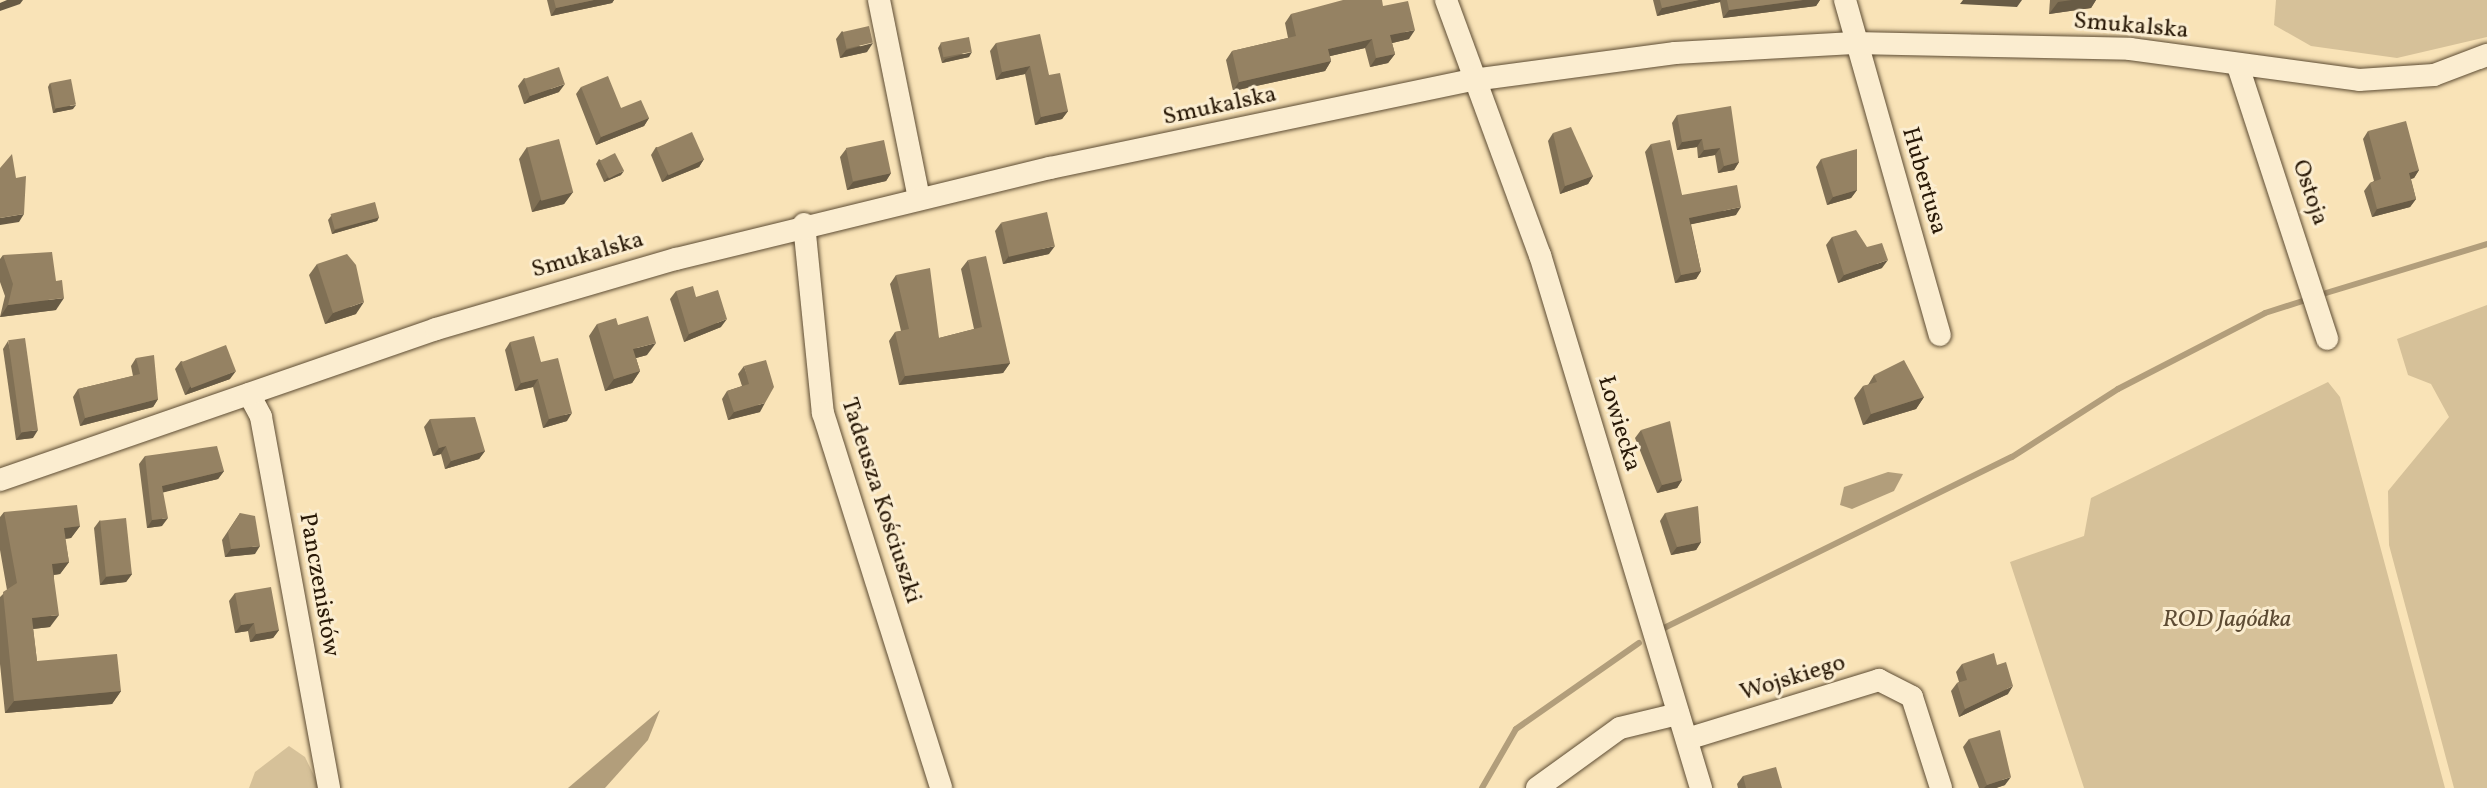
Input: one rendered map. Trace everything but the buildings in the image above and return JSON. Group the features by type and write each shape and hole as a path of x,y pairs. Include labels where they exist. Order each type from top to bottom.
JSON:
{"street":[{"path":"879,0 919,199"},
{"name":"Łowiecka","path":"1446,0 1540,255 1701,788"},
{"name":"Hubertusa","path":"1845,0 1854,43 1940,335"},
{"name":"Smukalska","path":"0,480 545,295 804,224 1473,80 1675,53 1854,43 2130,49 2359,80 2434,75 2487,55"},
{"name":"Ostoja","path":"2238,66 2327,339"},
{"name":"Tadeusza Kościuszki","path":"804,224 823,413 941,788"},
{"name":"Panczenistów","path":"249,394 261,417 329,788"},
{"name":"Wojskiego","path":"1687,739 1879,680 1912,697 1941,788"},
{"path":"1537,788 1620,728 1678,714"}],"green space":[{"path":"2276,0 2487,0 2487,37 2397,58 2311,46 2274,25"},
{"path":"2487,305 2487,788 2454,788 2389,545 2388,491 2449,417 2431,384 2408,375 2397,339"},
{"name":"ROD Jagódka","path":"2328,382 2340,397 2445,788 2084,788 2010,562 2084,536 2091,498"},
{"path":"289,746 305,757 320,788 249,788 255,772"}],"shaded area":[{"path":"1888,472 1903,474 1894,491 1852,509 1840,505 1844,487"},
{"path":"660,710 648,740 605,788 568,788"}],"waterway":[{"path":"2326,293 2487,244"},
{"path":"1662,629 2012,457 2118,389 2265,313 2309,299"},
{"path":"1482,788 1516,729 1639,643"}]}
